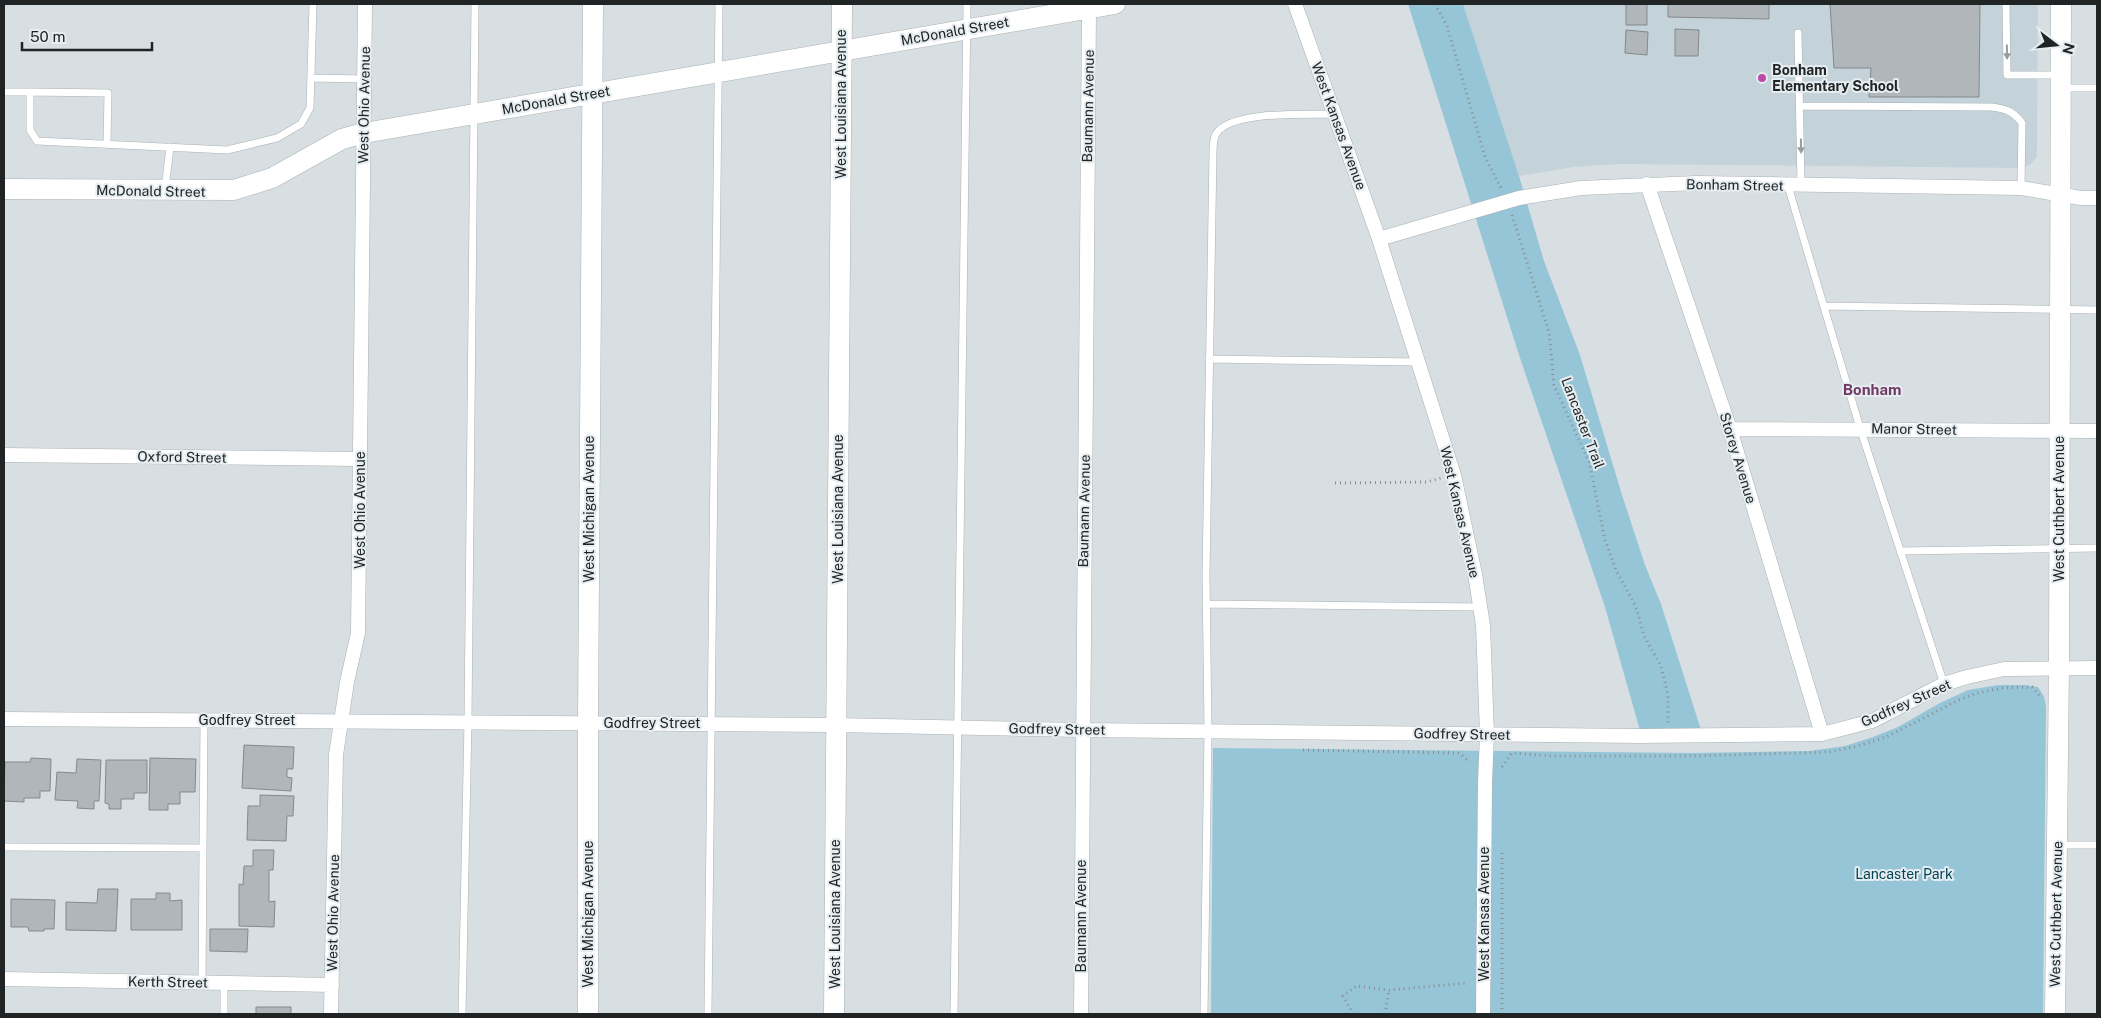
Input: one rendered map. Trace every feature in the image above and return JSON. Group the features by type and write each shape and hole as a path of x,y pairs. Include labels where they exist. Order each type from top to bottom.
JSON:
{"street":[{"name":"West Ohio Avenue","path":"331,1014 336,755 347,682 358,633 365,4"},
{"name":"West Michigan Avenue","path":"588,1014 593,4"},
{"name":"West Louisiana Avenue","path":"834,1014 842,4"},
{"name":"McDonald Street","path":"4,189 223,191 249,187 292,168 342,140 364,133 1115,4"},
{"name":"West Kansas Avenue","path":"1296,4 1379,239 1454,475 1475,574 1483,625 1487,735 1483,1014"},
{"name":"West Cuthbert Avenue","path":"2055,1014 2059,667 2061,4"},
{"name":"Baumann Avenue","path":"1081,1014 1089,8"},
{"name":"Bonham Street","path":"1379,239 1519,198 1554,191 1648,184 1696,183 2021,188 2061,193 2081,198 2097,198"},
{"name":"Storey Avenue","path":"1648,184 1730,428 1822,734"},
{"name":"Manor Street","path":"1730,428 2097,431"},
{"name":"Oxford Street","path":"4,455 360,460"},
{"name":"Godfrey Street","path":"4,720 341,720 836,724 1082,730 1487,735 1668,736 1822,734 1872,721 1944,684 2004,669 2097,668"},
{"name":"Kerth Street","path":"4,979 332,985"}],"lane":[{"path":"30,92 30,130 37,141 227,150 277,138 301,124 310,108 313,4"},
{"path":"462,1014 468,721 475,4"},
{"path":"708,1014 719,4"},
{"path":"954,1014 956,727 967,4"},
{"path":"2006,4 2007,75 2097,88"},
{"path":"1798,33 1800,106 1795,186 1824,306 1860,428 1944,684"},
{"path":"311,78 364,79"},
{"path":"4,92 108,93 107,144"},
{"path":"1800,106 1992,107 2008,109 2022,123 2021,188"},
{"path":"1204,1014 1208,731 1206,604 1209,359 1215,134 1229,122 1248,117 1335,114"},
{"path":"165,191 170,147"},
{"path":"1824,306 2097,310"},
{"path":"1209,359 1418,362"},
{"path":"1900,551 2097,548"},
{"path":"1206,604 1480,607"},
{"path":"202,982 204,720"},
{"path":"2057,845 2097,845"},
{"path":"4,847 203,848"},
{"path":"224,983 224,1014"}],"path":[{"name":"Lancaster Trail","path":"1435,4 1447,26 1485,157 1508,202 1549,332 1554,385 1588,462 1605,540 1616,570 1636,607 1644,636 1661,666 1668,695 1668,736"},
{"path":"1335,483 1428,482 1454,475"},
{"path":"1502,776 1502,766 1512,753 1552,756 1688,756 1829,752 1858,746 1886,737 1959,700 1977,694 2002,688 2032,687"},
{"path":"1293,749 1459,754 1470,762"},
{"path":"1502,846 1502,1014"},
{"path":"1353,1014 1343,996 1356,986 1389,990 1468,983"},
{"path":"1385,1014 1389,990"}],"shaded area":[{"name":"Bonham Elementary School","path":"1463,4 2038,4 2037,156 2030,165 2021,168 1620,164 1573,167 1519,176"}],"green space":[{"path":"1408,4 1463,4 1519,176 1544,261 1580,355 1622,495 1645,565 1661,604 1702,733 1640,736 1605,607 1519,355"},
{"name":"Lancaster Park","path":"1998,685 2038,687 2044,697 2046,707 2043,1014 1211,1014 1213,748 1692,753 1809,751 1845,746 1873,737 1898,727 1938,704 1968,690"}],"building":[{"path":"1626,4 1647,4 1647,25 1626,25"},
{"path":"1668,4 1769,4 1769,19 1668,17"},
{"path":"1830,4 1980,4 1979,97 1869,97 1871,68 1834,68"},
{"path":"1675,29 1699,30 1698,56 1675,56"},
{"path":"1626,30 1648,32 1647,55 1625,53"},
{"path":"244,745 294,747 293,769 287,769 287,777 292,778 291,791 242,788"},
{"path":"31,758 51,759 50,791 40,791 40,798 24,798 24,802 4,801 5,762 30,762"},
{"path":"150,758 196,759 195,792 180,792 180,804 168,804 168,810 149,810"},
{"path":"77,759 101,760 99,801 94,801 94,809 77,808 78,801 55,800 57,772 76,773"},
{"path":"106,760 147,760 147,793 134,793 134,799 121,799 121,809 109,809 109,804 105,803"},
{"path":"260,795 294,796 293,816 287,816 286,841 247,840 248,806 260,806"},
{"path":"253,850 274,850 273,870 269,870 269,902 275,901 274,927 239,926 239,884 243,885 244,866 253,866"},
{"path":"98,889 118,889 116,931 66,930 66,902 97,903"},
{"path":"156,893 170,893 170,901 182,900 182,930 131,930 131,899 156,899"},
{"path":"11,899 55,900 54,929 29,931 28,927 11,927"},
{"path":"210,929 248,929 247,952 210,951"},
{"path":"256,1007 291,1007 291,1014 256,1014"}],"place":[{"name":"Bonham Elementary School","path":"1762,78"}],"district":[{"name":"Bonham","path":"1872,389"}]}
